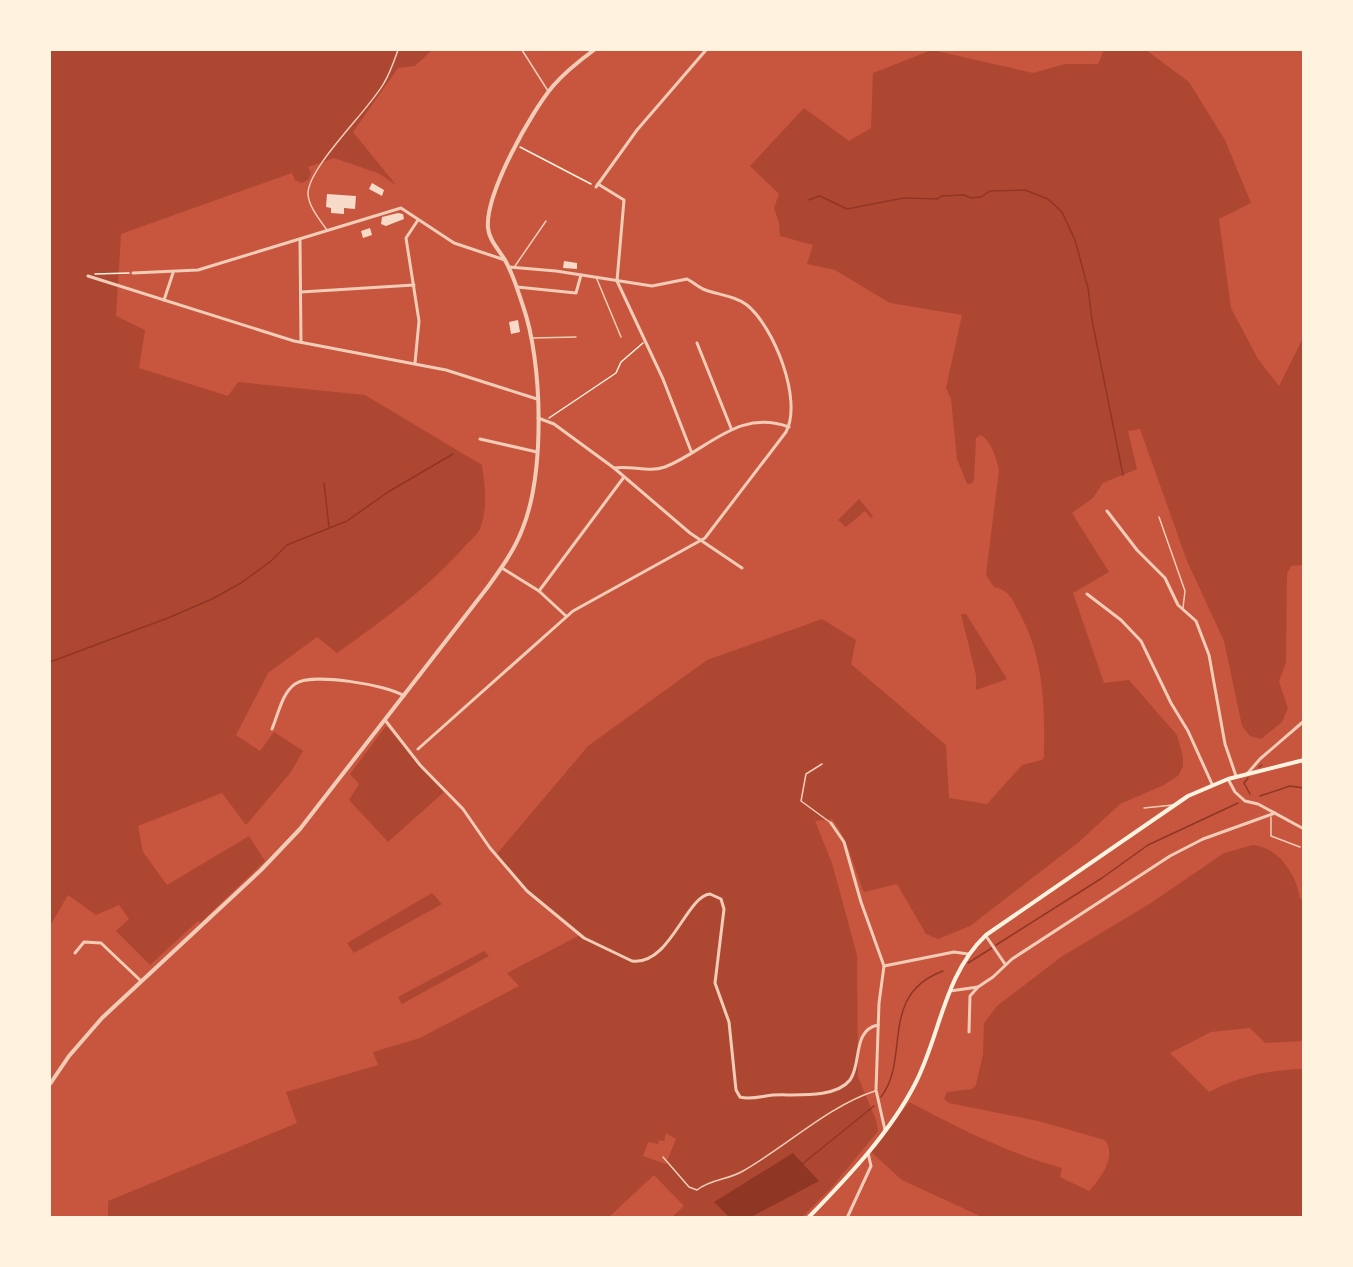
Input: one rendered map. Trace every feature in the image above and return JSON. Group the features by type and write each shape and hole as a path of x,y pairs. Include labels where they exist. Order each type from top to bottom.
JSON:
{"main road":[{"path":"808,1218 885,1130 919,1076 950,991 968,954 986,935 1174,804 1212,784 1304,760"}],"street":[{"path":"50,1084 82,1040 292,838 502,568 522,530 529,509 537,452 537,399 530,338 516,287 505,260 490,237 488,221 500,177 516,145 548,92 570,68 594,50"},
{"path":"691,451 646,341 617,281 624,200 597,185 637,130 706,50"},
{"path":"133,273 173,273 208,267 401,208 454,243 505,260"},
{"path":"415,363 419,328 406,238 418,219"},
{"path":"300,239 301,342"},
{"path":"418,749 566,616 701,541 789,427 790,410 783,365 778,349 771,335 746,305 705,290 687,279 652,286 508,267"},
{"path":"164,300 173,273"},
{"path":"516,287 576,293 581,275"},
{"path":"88,276 137,289 164,300 301,342 415,363 460,374 537,399"},
{"path":"301,292 414,285"},
{"path":"697,343 731,428"},
{"path":"538,418 546,420 625,476 701,541 742,568"},
{"path":"614,468 663,468 731,428 753,422 774,423 789,427"},
{"path":"480,439 537,452"},
{"path":"539,591 625,476"},
{"path":"1107,511 1129,542 1168,582 1182,608 1196,621 1209,655 1225,744 1236,777"},
{"path":"502,568 539,591 566,616"},
{"path":"1087,594 1122,620 1141,641 1171,703 1188,731 1212,784"},
{"path":"272,729 286,693 303,679 316,678 391,689 404,696"},
{"path":"385,720 420,765 463,809 506,868 546,908 584,938 632,961 640,962 653,955 673,934 698,898 710,894 721,899 724,909 715,983 729,1022 736,1090 740,1097 805,1095 845,1084 851,1078 865,1033 871,1026 878,1025"},
{"path":"1247,774 1260,759 1304,721"},
{"path":"1228,779 1235,792 1245,801 1275,813 1304,829"},
{"path":"969,1032 969,999 978,987 993,977 1005,964 1192,844 1275,813"},
{"path":"831,823 844,842 861,902 884,966 878,1025 876,1090 885,1130"},
{"path":"986,935 1005,964"},
{"path":"75,953 84,942 101,943 141,981"},
{"path":"884,966 954,952 968,954"},
{"path":"950,991 978,987"},
{"path":"847,1218 871,1166 867,1152"}],"lane":[{"path":"327,231 310,201 308,194 311,184 320,167 384,84 398,50"},
{"path":"522,50 548,92"},
{"path":"514,267 546,220"},
{"path":"596,277 621,337"},
{"path":"530,338 576,337"},
{"path":"1159,517 1185,591 1182,608"},
{"path":"822,764 806,774 801,801 831,823"},
{"path":"1144,808 1174,804"},
{"path":"1270,816 1271,836 1300,847"},
{"path":"663,1157 689,1187 697,1190 712,1181 744,1170 808,1128 876,1090"}],"path":[{"path":"516,145 597,185"},
{"path":"88,276 133,273"},
{"path":"546,420 616,373 621,362 646,341"}],"shaded area":[{"path":"50,50 432,50 415,66 398,68 353,132 396,185 378,173 334,158 308,167 311,173 309,179 302,183 295,180 292,173 121,234 116,316 145,330 139,368 228,396 238,382 365,395 482,465 484,481 484,513 479,531 420,590 337,653 317,637 268,673 236,735 260,751 274,732 303,751 291,772 246,825 222,793 138,826 143,852 167,885 249,836 265,861 200,923 198,921 150,965 116,931 129,919 119,905 96,915 68,895 50,926"},
{"path":"932,50 1033,73 1065,64 1098,64 1104,50 1146,50 1189,82 1225,140 1251,203 1219,219 1231,308 1258,359 1279,386 1303,338 1303,565 1291,566 1287,574 1286,662 1279,682 1288,708 1282,722 1261,739 1250,736 1242,726 1224,641 1187,561 1140,429 1128,431 1137,469 1103,483 1093,498 1072,513 1109,572 1073,593 1104,683 1129,680 1177,735 1183,766 1179,775 1164,785 1120,804 1079,842 970,926 938,939 926,934 897,884 864,892 838,827 832,819 815,821 832,863 857,955 858,1077 876,1120 878,1131 832,1187 802,1217 672,1217 684,1206 654,1175 609,1217 108,1218 108,1201 297,1123 286,1092 378,1065 373,1052 420,1038 519,986 507,973 580,935 527,891 496,855 588,746 707,660 822,619 856,640 851,664 946,745 949,798 987,804 1022,765 1042,760 1044,757 1043,700 1034,647 1012,599 1003,590 994,587 986,575 999,470 991,446 981,435 976,438 974,480 971,484 967,484 957,459 951,399 946,388 962,315 890,303 835,270 807,264 813,245 780,236 774,208 779,194 750,166 804,108 849,141 871,128 873,73","holes":["666,1133 676,1139 666,1164 643,1156 648,1142 658,1144 659,1140 664,1141"]},
{"path":"859,499 873,516 871,518 865,511 846,527 838,520"},
{"path":"961,614 966,614 1007,679 976,690 976,675"},
{"path":"386,726 444,792 388,842 349,800 359,784 350,774"},
{"path":"1253,845 1270,851 1285,864 1295,881 1300,899 1304,901 1303,1041 1265,1043 1250,1028 1211,1032 1170,1053 1209,1092 1255,1075 1303,1069 1303,1217 982,1217 902,1180 871,1152 909,1102 1003,1147 1062,1168 1060,1177 1089,1191 1106,1167 1109,1153 1105,1140 1038,1121 949,1103 944,1099 947,1092 972,1089 976,1085 983,1054 984,1023 997,1006 1061,957 1151,903 1224,853"},
{"path":"432,893 442,904 354,953 347,943"},
{"path":"484,951 489,956 402,1004 398,997"},
{"path":"793,1153 819,1181 751,1217 729,1217 714,1202"}],"building":[{"path":"372,183 384,190 382,196 369,189"},
{"path":"327,194 356,196 355,209 344,208 344,214 331,213 331,208 326,207"},
{"path":"403,214 404,219 386,226 381,224 382,217"},
{"path":"370,228 372,235 363,238 361,231"},
{"path":"564,261 577,263 577,269 563,268"},
{"path":"518,320 520,332 511,334 509,322"}],"waterway":[{"path":"808,200 820,196 847,209 904,198 937,199 942,196 964,195 971,198 981,197 990,191 1025,190 1048,199 1062,212 1075,240 1088,288 1092,320 1123,475"},
{"path":"50,662 212,599 241,583 271,561 287,545 347,521 388,492 453,454"},
{"path":"324,483 329,527"},
{"path":"1248,778 1244,783 1250,794"},
{"path":"1260,796 1290,786 1304,788"},
{"path":"996,945 1102,878 1148,845 1238,803"},
{"path":"968,963 992,948"},
{"path":"881,1097 890,1081 899,1028 910,995 923,982 943,971"},
{"path":"801,1165 874,1106"}]}
